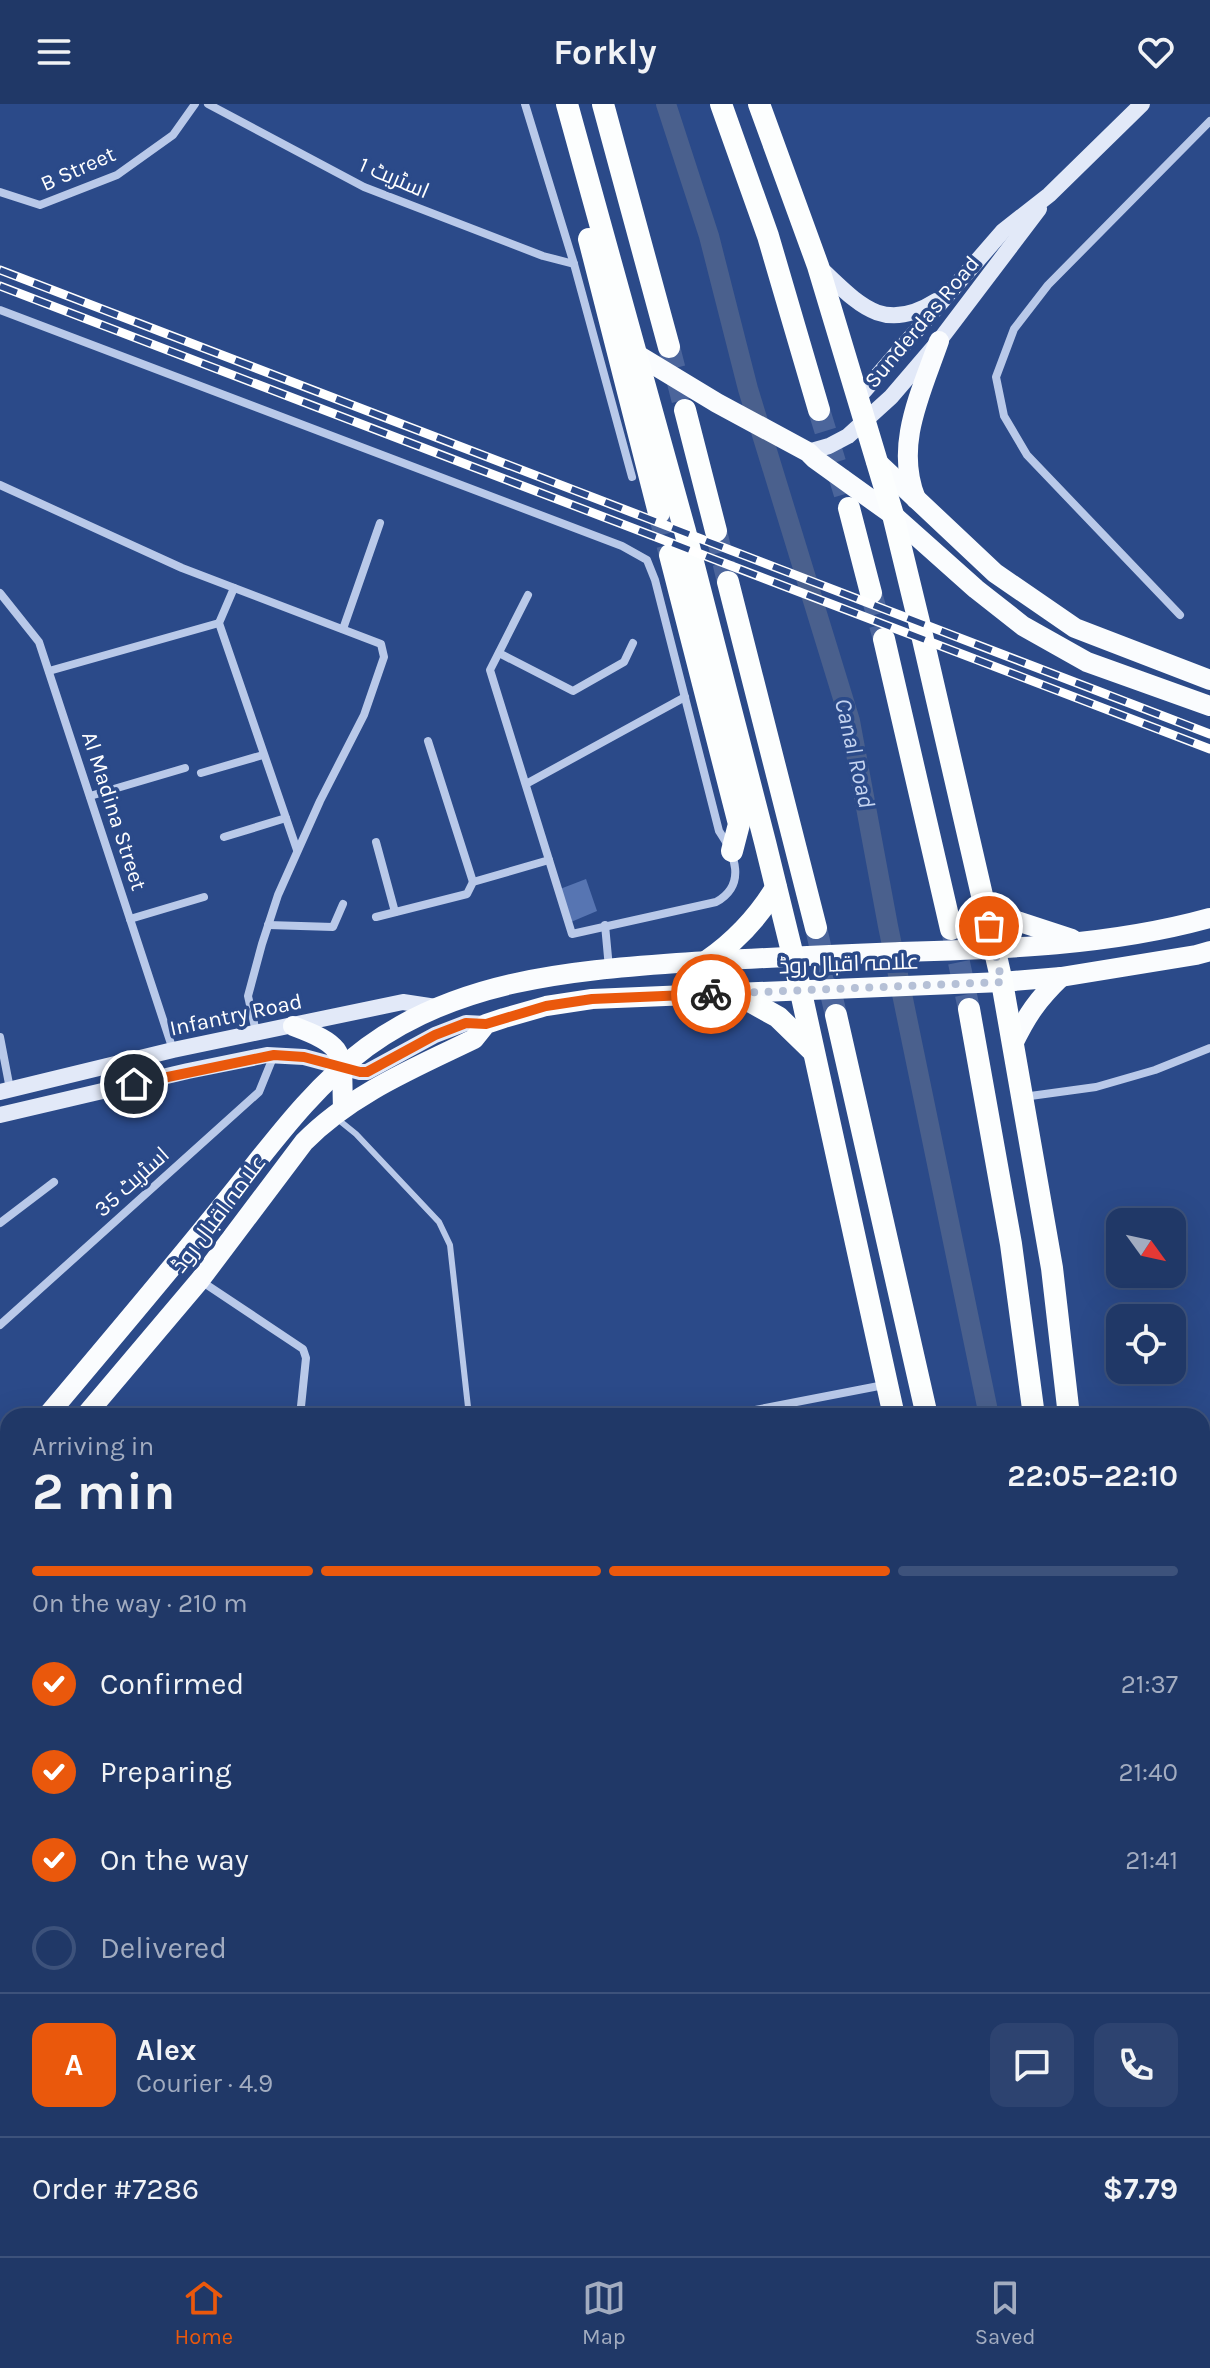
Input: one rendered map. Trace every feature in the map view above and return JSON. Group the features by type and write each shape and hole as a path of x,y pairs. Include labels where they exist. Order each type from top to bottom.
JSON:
{"highway":[{"path":"552,104 659,513"},
{"path":"567,104 688,541 793,956 892,1408"},
{"path":"603,104 669,347"},
{"path":"721,104 768,236 819,410"},
{"path":"759,104 818,266 893,515 1002,982 1052,1268 1068,1408"},
{"path":"685,410 716,531"},
{"path":"849,508 871,593"},
{"path":"670,555 739,824 732,851"},
{"path":"728,582 816,928"},
{"path":"884,639 951,929"},
{"path":"707,961 747,930 776,888"},
{"path":"735,993 778,1017 814,1052"},
{"path":"969,1009 1011,1244 1033,1408"},
{"path":"836,1015 925,1408"}],"main road":[{"name":"Sunderdas Road","path":"858,398 1003,231 1049,195 1142,104"},
{"name":"Sunderdas Road","path":"806,451 839,441 891,397 939,341 1049,195"},
{"path":"818,266 850,296 885,315 909,315 951,291"},
{"path":"917,502 906,463 906,447 939,341"},
{"path":"636,354 717,403 806,451 893,515 1023,626 1087,662 1210,706"},
{"path":"876,461 995,573 1075,628 1210,680"},
{"path":"984,903 1017,921 1082,943"},
{"name":"علامہ اقبال روڈ","path":"54,1408 140,1308 304,1106 341,1067 383,1036 436,1007 466,995 536,978 609,968 1082,943 1133,936 1210,918"},
{"name":"علامہ اقبال روڈ","path":"92,1408 200,1280 304,1142 338,1111 474,1039 486,1024 546,1006 592,999 1002,982 1061,977 1210,951"},
{"path":"1013,1044 1030,1010 1061,977"},
{"name":"Infantry Road","path":"5,1091 173,1050 403,1002 436,1007"},
{"name":"Infantry Road","path":"0,1115 188,1071 274,1055 304,1057 367,1072 435,1035 466,1023 486,1024"},
{"path":"293,1026 332,1043 337,1049 341,1067 338,1111"},
{"path":"140,1308 161,1327"}],"street":[{"name":"B Street","path":"0,192 40,205 117,175 173,135 195,104"},
{"name":"اسٹریٹ 1","path":"208,104 364,187 543,256 574,264"},
{"path":"525,104 574,264 632,477"},
{"path":"1180,615 1027,455 1004,416 996,377 1014,329 1048,285 1210,121"},
{"path":"0,310 622,546 647,560 655,580 719,831 732,851 735,871 727,896 716,902 572,934 490,670 528,595"},
{"path":"0,485 182,568 381,644 384,657 364,715 298,851 268,925 248,996 257,1033"},
{"path":"343,629 380,523"},
{"path":"234,588 219,623 298,851"},
{"name":"Al Madina Street","path":"0,593 39,642 173,1050"},
{"path":"49,671 219,623"},
{"path":"499,653 573,691 624,662 633,643"},
{"path":"526,784 685,697"},
{"path":"376,917 467,894 473,882 428,741"},
{"path":"201,773 263,755"},
{"path":"90,796 185,768"},
{"path":"224,837 286,818"},
{"path":"376,842 395,912"},
{"path":"473,882 549,860"},
{"path":"130,919 204,897"},
{"path":"268,925 333,927 343,904"},
{"path":"605,925 609,968"},
{"path":"0,1037 5,1091"},
{"path":"1022,1097 1096,1087 1155,1070 1210,1048"},
{"name":"اسٹریٹ 35","path":"0,1325 259,1092 274,1055"},
{"path":"0,1223 54,1182"},
{"path":"200,1280 303,1349 306,1358 301,1408"},
{"path":"765,1408 887,1384"}],"lane":[{"path":"338,1111 439,1222 450,1245 468,1408"}],"building":[{"path":"586,879 597,911 571,922 560,889"}],"waterway":[{"name":"Canal Road","path":"666,104 709,236 748,389 850,721 888,926 987,1408"}],"tunnel":[{"path":"669,347 685,410"},
{"path":"819,410 849,508"},
{"path":"659,513 670,555"},
{"path":"716,531 728,582"},
{"path":"871,593 884,639"},
{"path":"816,928 836,1015"},
{"path":"952,930 969,1009"}],"railway":[{"path":"0,270 1210,734"},
{"path":"0,286 1210,749"}],"way so far":[{"path":"711,994 1002,982 989,926"}],"route":[{"path":"134,1084 267,1055 304,1057 367,1072 435,1035 466,1023 486,1024 546,1006 592,999 711,994"}]}
